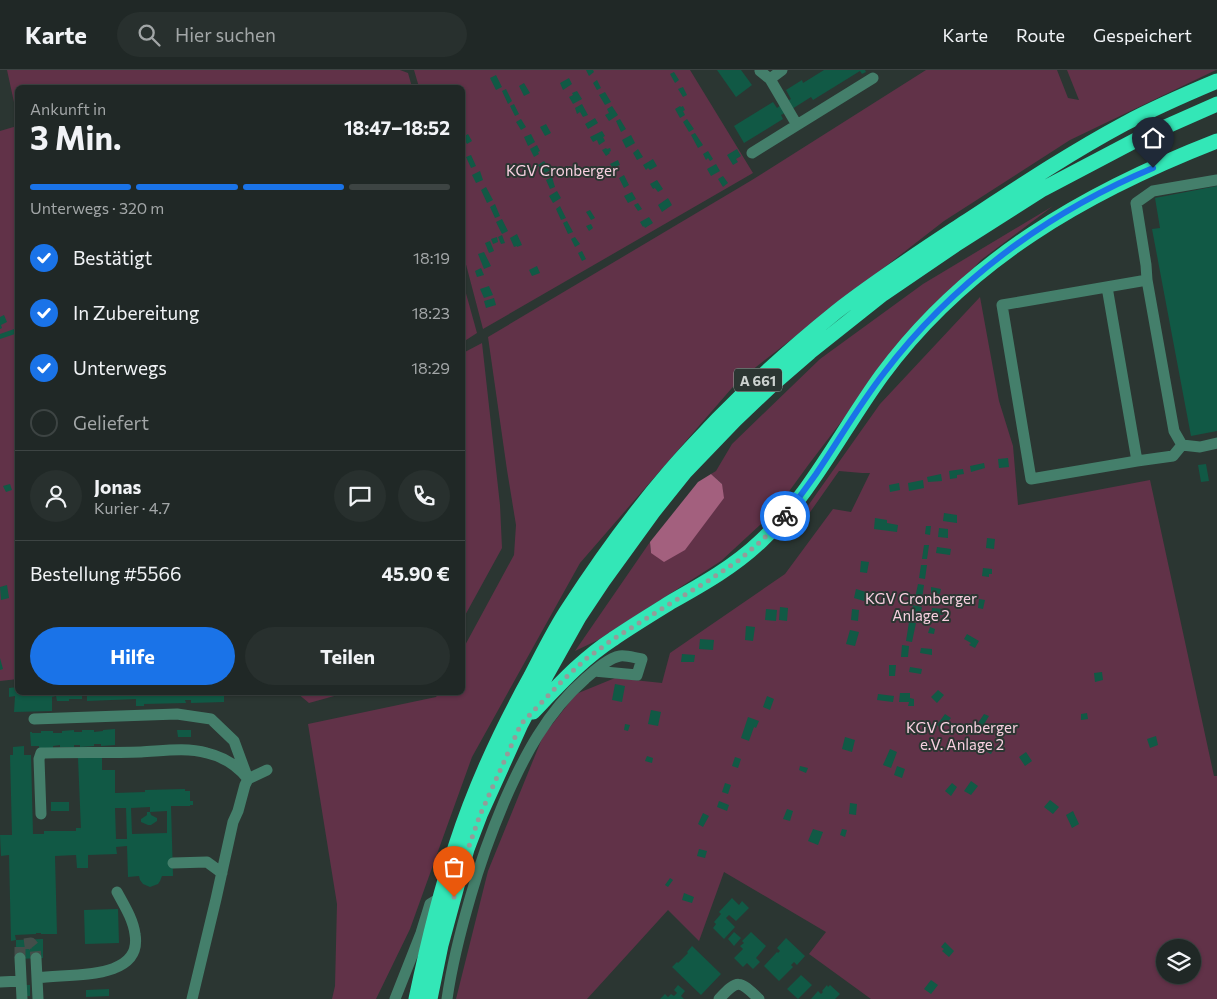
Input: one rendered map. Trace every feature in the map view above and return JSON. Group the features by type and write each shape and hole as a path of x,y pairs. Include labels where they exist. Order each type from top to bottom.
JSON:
{"highway":[{"name":"A 661","path":"416,999 440,898 456,844 485,768 518,700 566,611 616,538 671,470 699,439 766,373 837,311 878,281 942,237 1074,152 1126,122 1217,81"},
{"name":"A 661","path":"430,999 440,945 468,849 480,815 521,724 579,617 653,512 685,472 773,384 817,346 883,294 947,250 1043,190 1138,139 1217,104"},
{"path":"521,724 587,658 612,640 739,560 779,524 816,475 895,359 935,314 987,266 1048,223 1098,194 1138,174 1217,141"}],"street":[{"path":"782,70 763,72 797,125"},
{"path":"752,153 873,78"},
{"path":"1182,445 1174,431 1147,280 1136,203 1153,191 1217,180"},
{"path":"1147,280 1002,305 1031,479 1172,456 1182,445"},
{"path":"1107,287 1137,461"},
{"path":"1182,445 1200,447 1217,443"},
{"path":"447,999 457,949 479,869 493,828 515,777 531,746 553,712 569,693 594,671"},
{"path":"34,719 177,714 211,719 234,741 248,780"},
{"path":"41,814 39,759 41,753 195,750 218,756 237,767 248,780"},
{"path":"192,999 233,822 245,785 248,780 267,770"},
{"path":"173,863 207,862 222,873"},
{"path":"37,978 102,971 120,966 132,956 135,949 133,924 117,892"},
{"path":"396,999 430,904 440,898"},
{"path":"20,958 22,999"},
{"path":"36,958 38,999"},
{"path":"0,982 21,981"},
{"path":"719,999 731,986 738,984 745,986 759,999"}],"green space":[{"path":"7,70 400,70 408,73 411,85 15,85 15,107"},
{"name":"KGV Cronberger","path":"414,70 690,70 753,173 483,329 465,261 465,85 418,85"},
{"path":"926,70 1057,70 1068,98 1079,100 1067,70 1216,70 1070,140 944,221 738,381 580,563 472,757 410,929 376,999 332,999 335,986 337,904 308,724 436,697 438,695 465,695 465,645 514,555 516,525 488,337 752,180"},
{"path":"15,127 15,679 0,681 0,131"},
{"path":"1053,206 981,260 892,355 774,512 721,561 598,640 575,651 650,542 651,553 722,484 711,474 716,471 732,444 820,359 923,284"},
{"path":"465,290 477,333 465,341"},
{"name":"KGV Cronberger e.V. Anlage 2","path":"980,297 999,401 1013,446 1018,505 1150,480 1214,776 1217,776 1217,999 871,999 809,954 826,932 724,872 699,941 668,910 587,999 456,999 488,871 543,736 576,694 615,678 662,683 670,653 785,574 833,509 851,512 870,473 839,471 794,535 788,534 880,404"},
{"path":"482,343 500,505 502,548 465,615 465,352"},
{"path":"299,695 338,695 309,703"}],"shaded area":[{"path":"711,474 722,484 724,498 685,550 664,562 651,553 650,542 698,482"}],"building":[{"path":"586,70 593,70 594,72 589,76"},
{"path":"717,70 741,70 752,85 736,97"},
{"path":"824,70 865,70 866,72 862,74 860,71 813,100 811,97 792,109 787,101 791,99 786,90 802,80 803,83"},
{"path":"674,72 679,80 675,83 670,74"},
{"path":"496,75 502,87 496,90 490,78"},
{"path":"569,78 572,84 563,90 560,83"},
{"path":"597,80 601,88 597,90 593,83"},
{"path":"524,83 530,93 524,96 519,86"},
{"path":"683,87 687,95 683,97 678,89"},
{"path":"506,89 512,101 508,104 502,91"},
{"path":"577,91 582,99 573,104 569,97"},
{"path":"605,92 611,102 605,105 599,95"},
{"path":"773,102 777,108 781,105 785,113 781,115 783,119 744,143 734,126"},
{"path":"514,104 519,114 515,116 510,106"},
{"path":"582,104 588,115 583,117 580,112 577,114 575,108"},
{"path":"612,106 618,115 609,121 605,115 609,113 607,109"},
{"path":"683,106 685,115 680,118 675,109"},
{"path":"595,118 598,123 588,129 585,124"},
{"path":"521,119 526,127 521,130 516,122"},
{"path":"620,119 626,129 621,132 616,121"},
{"path":"687,119 694,129 689,132 683,122"},
{"path":"546,124 551,133 545,136 540,127"},
{"path":"602,131 605,141 599,145 597,140 593,142 590,137"},
{"path":"695,133 703,145 698,148 691,135"},
{"path":"468,134 472,141 467,144 465,136"},
{"path":"531,134 535,142 528,146 524,137"},
{"path":"631,135 635,143 626,148 622,140"},
{"path":"537,145 540,151 534,157 530,149"},
{"path":"610,148 611,151 606,156 602,150"},
{"path":"638,149 643,157 637,160 633,153"},
{"path":"737,149 741,156 736,159 738,162 733,165 727,155"},
{"path":"708,151 713,159 710,161 708,158 706,160 703,154"},
{"path":"471,155 476,166 471,168 466,157"},
{"path":"653,159 657,166 646,170 643,165"},
{"path":"618,160 620,165 617,166 619,170 615,172 610,164"},
{"path":"544,161 551,170 543,174 538,165"},
{"path":"716,164 720,171 711,176 707,169"},
{"path":"568,166 573,175 568,177 564,168"},
{"path":"480,171 483,180 476,183 472,175"},
{"path":"624,175 629,185 624,188 619,178"},
{"path":"723,176 728,183 723,187 718,179"},
{"path":"552,177 555,187 550,189 546,180"},
{"path":"657,180 663,189 658,192 650,184"},
{"path":"1217,186 1217,431 1191,436 1152,229 1160,228 1155,198"},
{"path":"486,187 493,200 487,203 481,190"},
{"path":"557,191 561,198 553,203 549,196"},
{"path":"632,192 636,199 628,203 624,196"},
{"path":"668,198 672,205 662,212 658,205"},
{"path":"638,203 642,209 638,211 634,205"},
{"path":"495,204 500,216 495,218 490,207"},
{"path":"560,206 566,218 561,220 556,209"},
{"path":"590,210 595,218 591,220 586,212"},
{"path":"649,217 653,223 645,228 640,222"},
{"path":"502,219 508,231 502,234 496,222"},
{"path":"567,221 573,232 568,234 563,223"},
{"path":"591,224 593,228 589,231 586,226"},
{"path":"517,234 522,245 514,247 510,238"},
{"path":"502,235 505,243 501,244 498,237"},
{"path":"497,237 498,242 493,244 491,239"},
{"path":"575,237 580,244 575,247 571,239"},
{"path":"490,241 494,251 489,253 485,243"},
{"path":"582,251 586,259 582,261 578,253"},
{"path":"484,252 491,266 484,269 478,254"},
{"path":"537,266 540,273 532,276 529,270"},
{"path":"481,268 484,275 477,277 475,271"},
{"path":"489,286 493,295 484,298 480,289"},
{"path":"494,298 496,305 486,308 484,301"},
{"path":"4,315 7,322 1,325 2,328 0,329 0,317"},
{"path":"15,329 15,334 0,339 0,334"},
{"path":"1008,458 1009,467 999,468 998,459"},
{"path":"984,463 985,468 971,472 970,466"},
{"path":"1206,464 1209,481 1201,482 1198,465"},
{"path":"963,469 964,474 950,479 949,471"},
{"path":"941,474 942,481 928,482 927,477"},
{"path":"923,480 924,488 909,491 908,483"},
{"path":"899,483 900,490 890,492 889,485"},
{"path":"10,484 12,490 6,492 3,486"},
{"path":"944,513 957,515 957,523 943,521"},
{"path":"875,518 887,520 887,523 898,525 897,532 874,529"},
{"path":"926,526 931,526 930,535 925,534"},
{"path":"939,528 948,529 948,538 938,537"},
{"path":"987,538 995,539 994,549 986,548"},
{"path":"924,545 929,545 927,559 922,559"},
{"path":"937,547 951,549 950,555 936,553"},
{"path":"861,561 869,562 867,573 860,572"},
{"path":"921,565 927,565 925,579 919,578"},
{"path":"983,568 992,569 992,574 989,574 989,577 982,576"},
{"path":"918,584 924,585 922,599 915,598"},
{"path":"7,585 9,598 1,600 0,587"},
{"path":"931,587 941,589 940,594 931,593"},
{"path":"856,589 866,592 864,601 854,598"},
{"path":"979,599 985,600 983,609 978,608"},
{"path":"913,605 922,607 919,619 911,617"},
{"path":"780,607 788,608 787,621 779,620"},
{"path":"932,608 944,609 943,615 931,614"},
{"path":"766,609 777,610 776,621 765,620"},
{"path":"852,609 859,610 858,621 851,620"},
{"path":"909,622 916,623 912,642 906,641"},
{"path":"746,626 755,627 753,641 745,640"},
{"path":"930,627 935,629 934,634 928,633"},
{"path":"850,630 859,632 855,646 846,644"},
{"path":"967,634 979,641 975,648 964,639"},
{"path":"700,639 714,640 713,650 699,649"},
{"path":"902,645 909,646 908,657 901,657"},
{"path":"921,648 932,649 932,655 920,653"},
{"path":"682,654 695,655 694,662 681,662"},
{"path":"0,658 3,669 0,670"},
{"path":"889,665 896,665 895,676 889,676"},
{"path":"910,667 922,669 921,674 909,672"},
{"path":"1102,672 1103,680 1095,682 1094,673"},
{"path":"615,684 625,686 622,702 612,700"},
{"path":"15,687 15,695 224,695 224,702 191,703 191,700 185,700 186,703 144,704 144,706 136,706 136,699 87,701 87,696 82,696 82,699 57,701 56,696 52,697 52,711 14,712 15,696 9,697 9,688"},
{"path":"938,690 944,695 937,703 931,697"},
{"path":"900,693 910,693 910,698 914,699 914,706 908,706 909,702 899,702"},
{"path":"878,694 894,696 893,702 877,700"},
{"path":"767,696 774,699 770,710 763,707"},
{"path":"651,710 661,712 658,726 648,724"},
{"path":"1087,713 1088,719 1081,720 1081,714"},
{"path":"945,714 951,718 942,729 937,725"},
{"path":"984,714 989,716 983,726 978,723"},
{"path":"748,717 759,721 756,728 754,727 749,741 741,738"},
{"path":"625,724 630,725 628,731 624,730"},
{"path":"115,729 115,745 101,746 101,744 94,744 94,746 80,747 80,745 74,745 74,747 60,747 60,745 53,746 53,748 31,746 30,732 53,731 53,733 62,733 62,731 74,730 74,732 82,732 82,730 94,730 94,732"},
{"path":"177,730 191,730 191,737 178,737"},
{"path":"1156,736 1158,745 1150,748 1147,739"},
{"path":"845,737 855,740 852,752 842,749"},
{"path":"988,745 994,748 991,754 985,751"},
{"path":"24,746 24,755 31,755 33,834 44,834 44,831 76,831 76,828 81,828 78,758 102,757 102,770 115,770 115,793 145,792 145,790 185,789 185,791 190,791 190,801 193,801 193,805 171,806 173,876 162,876 158,884 150,887 143,884 139,876 128,877 127,846 116,847 117,854 88,855 88,868 77,868 76,855 55,856 57,934 15,935 16,940 11,941 9,855 1,856 0,835 12,835 10,755 13,755 13,747","holes":["150,807 150,812 167,811 167,833 132,834 131,808","115,808 126,808 127,839 116,839"]},
{"path":"890,749 897,752 891,768 883,765"},
{"path":"1026,752 1032,761 1025,766 1019,757"},
{"path":"647,756 653,758 652,763 645,761"},
{"path":"735,757 741,759 738,768 732,766"},
{"path":"800,766 808,768 806,773 799,770"},
{"path":"897,766 905,769 902,778 894,775"},
{"path":"971,781 978,786 971,795 964,791"},
{"path":"725,783 731,785 728,794 722,792"},
{"path":"952,783 957,787 951,796 945,791"},
{"path":"1050,800 1059,807 1053,814 1044,807"},
{"path":"719,801 729,805 727,811 717,807"},
{"path":"51,802 69,802 69,811 51,811"},
{"path":"850,803 857,804 856,815 849,814"},
{"path":"787,809 793,811 790,821 783,819"},
{"path":"1073,811 1079,824 1072,828 1066,815"},
{"path":"147,812 150,812 151,815 157,818 157,821 151,825 141,822 141,819 147,815"},
{"path":"703,813 709,816 703,827 698,824"},
{"path":"813,829 823,832 818,845 808,841"},
{"path":"842,829 847,830 845,837 840,835"},
{"path":"699,849 707,851 705,858 697,856"},
{"path":"670,878 673,880 668,887 665,885"},
{"path":"684,893 694,897 692,903 682,900"},
{"path":"732,898 739,905 742,901 749,908 736,921 729,915 726,918 735,927 724,939 713,928 716,924 714,922 721,914 719,912"},
{"path":"118,909 119,943 85,944 84,910"},
{"path":"734,932 741,938 734,946 728,939"},
{"path":"751,932 766,946 756,958 760,962 753,969 747,963 743,967 734,958 743,949 740,946 744,943 742,941"},
{"path":"786,938 805,956 797,965 794,962 791,965 793,967 779,981 764,966 780,951 777,948"},
{"path":"43,939 43,958 16,959 16,940"},
{"path":"945,942 954,951 949,957 942,951 944,949 941,947"},
{"path":"692,946 721,974 701,995 672,967 688,953"},
{"path":"801,975 812,985 798,999 787,989"},
{"path":"931,980 938,985 931,994 924,989"},
{"path":"26,985 30,985 30,996 27,996"},
{"path":"678,985 685,991 681,996 684,999 660,999 665,994 668,997 671,994 674,996 677,993 674,990"},
{"path":"827,985 828,987 830,985 840,994 835,999 811,999 818,991 821,994"},
{"path":"109,989 109,996 86,997 86,990"}],"tunnel":[{"path":"20,958 20,947 23,944 31,943 35,948 36,958"}],"way so far":[{"path":"454,897 480,815 521,724 587,658 612,640 739,560 779,524 785,516"}],"route":[{"path":"785,516 816,475 888,367 908,342 960,290 987,266 1048,223 1098,194 1153,168"}],"park label":[{"name":"KGV Cronberger Anlage 2","path":"921,606"}]}
